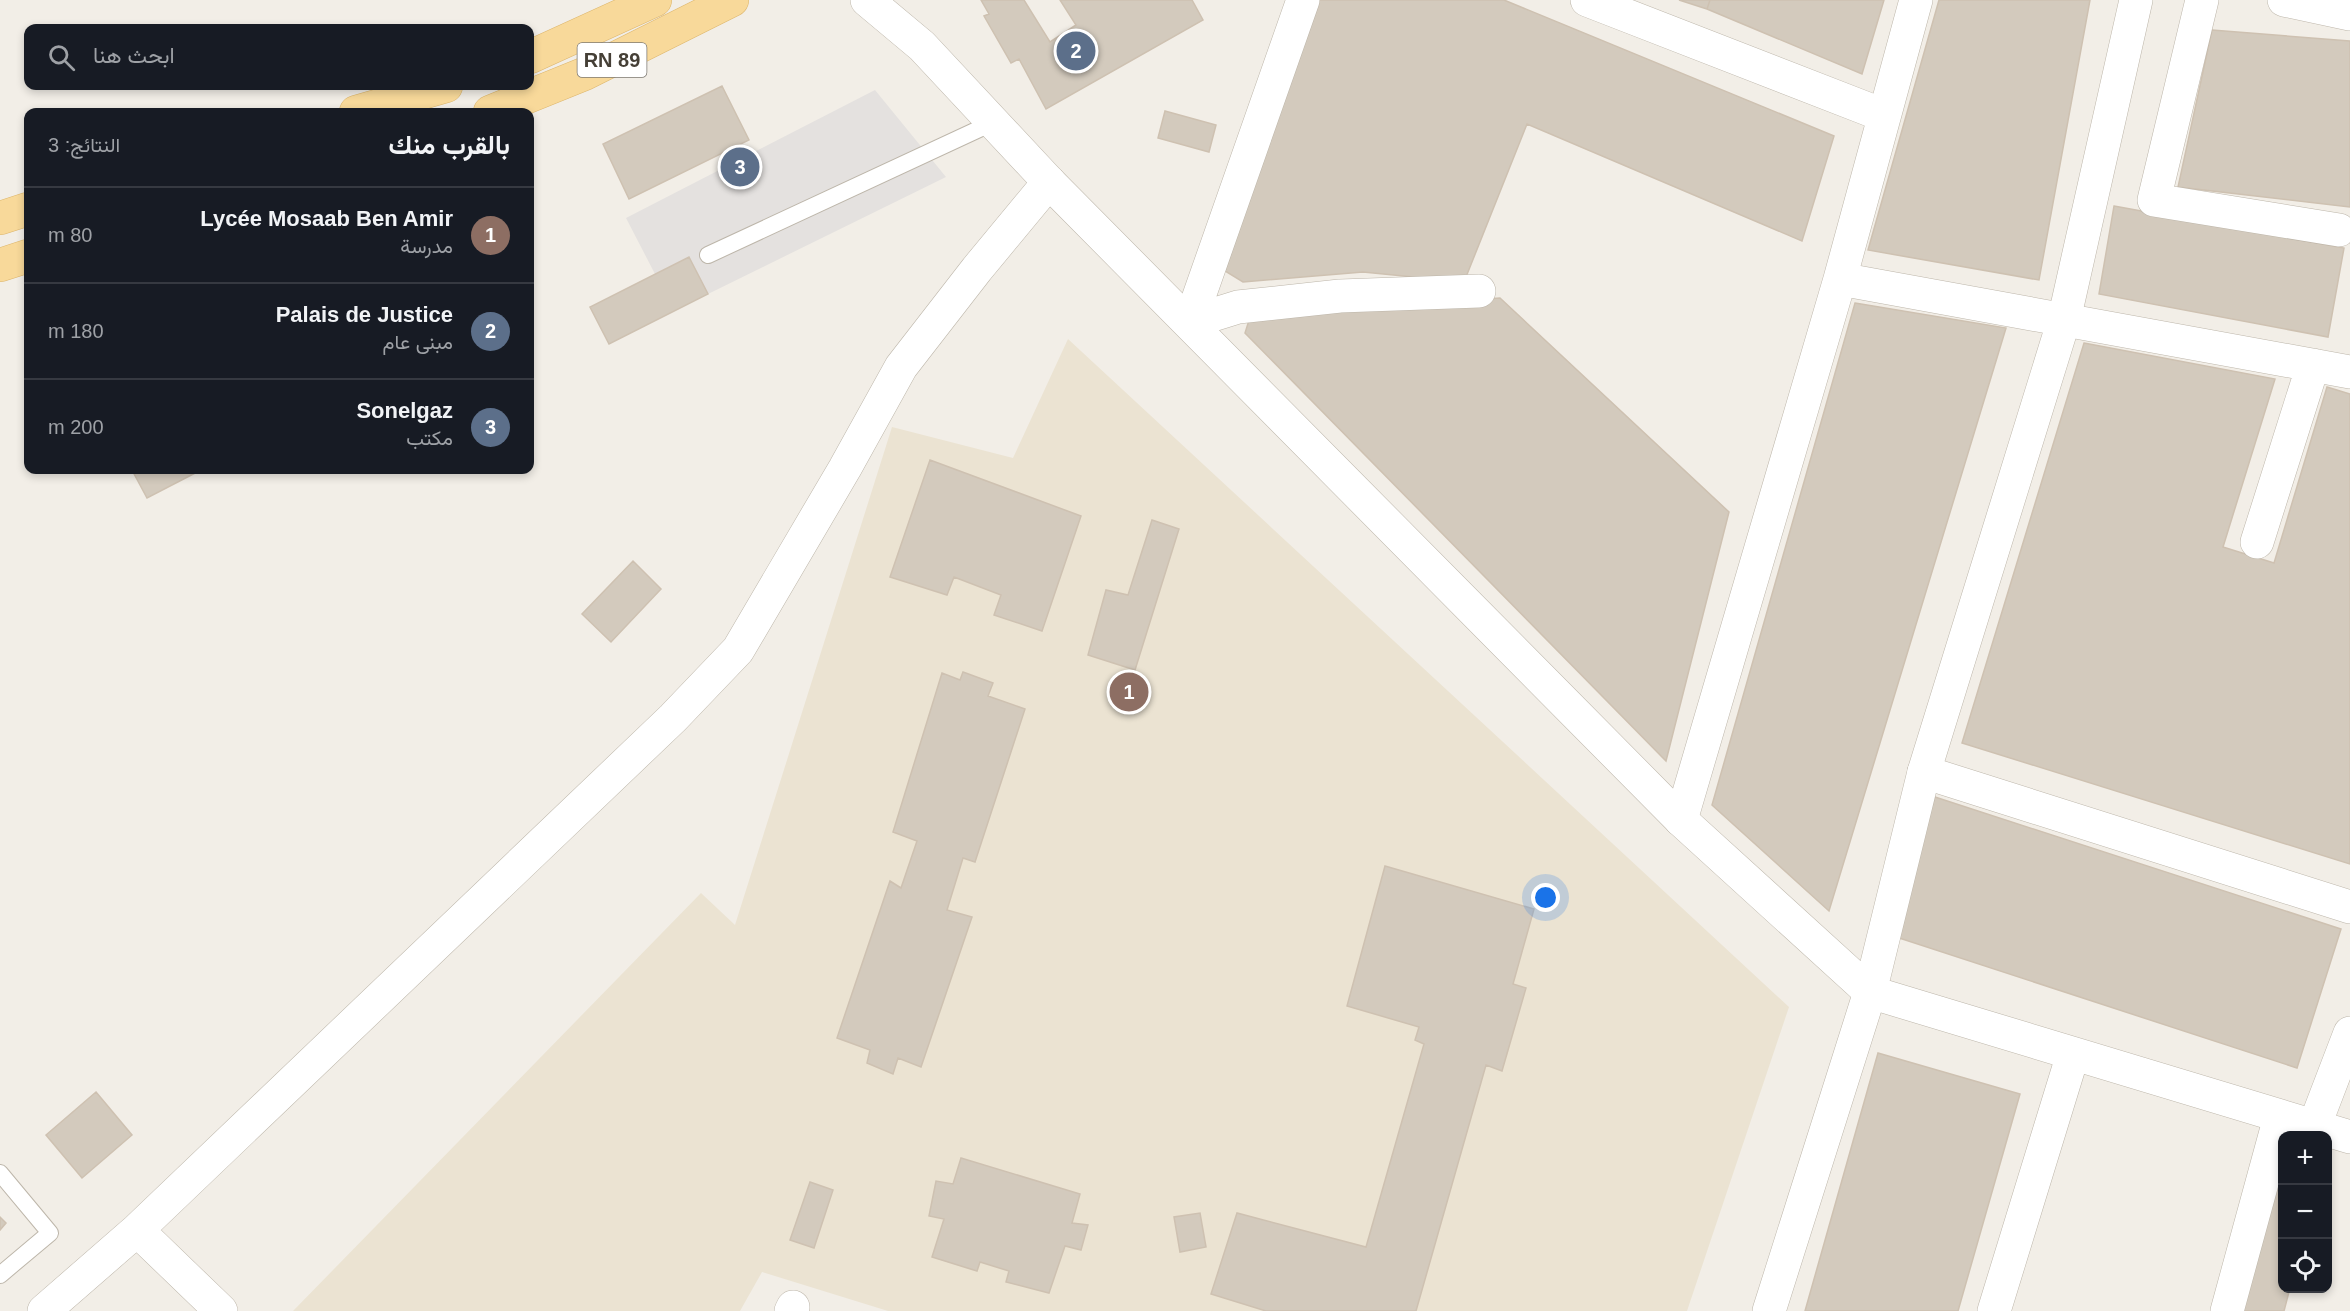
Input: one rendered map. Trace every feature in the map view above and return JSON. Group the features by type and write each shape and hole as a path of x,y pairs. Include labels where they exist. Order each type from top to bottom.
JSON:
{"main road":[{"name":"RN 89","path":"534,55 655,0"},
{"name":"RN 89","path":"500,108 584,74 732,0"},
{"path":"386,108 401,106 437,90"},
{"path":"0,218 24,211"}],"street":[{"path":"867,0 922,46 1049,182 1681,820 1870,992 2350,1137"},
{"path":"892,0 922,46"},
{"path":"1190,322 1303,0"},
{"path":"1587,0 1883,115"},
{"path":"1681,820 1840,279 1916,0"},
{"path":"1769,1311 1870,992 1924,771 2064,320 2136,0"},
{"path":"2202,0 2154,200 2339,230"},
{"path":"2284,0 2350,14"},
{"path":"44,1311 136,1230 673,718 738,650 845,468 901,367 977,269 1049,182"},
{"path":"1840,279 2350,372"},
{"path":"1190,322 1238,306 1340,296 1479,291"},
{"path":"2257,542 2313,365"},
{"path":"1924,771 2350,907"},
{"path":"2314,1127 2350,1032"},
{"path":"1994,1311 2073,1054"},
{"path":"2227,1311 2280,1117"},
{"path":"136,1230 221,1311"}],"lane":[{"path":"708,255 992,123"},
{"path":"0,1173 50,1233 0,1275"}],"shaded area":[{"path":"875,90 946,177 708,294 689,257 655,274 626,218"},
{"path":"1068,339 1789,1007 1687,1311 888,1311 762,1272 740,1311 293,1311 701,893 735,925 892,427 1013,458"}],"building":[{"path":"981,0 1024,0 1050,42 1076,25 1060,0 1192,0 1203,20 1046,109 1019,59 1011,63 984,16 989,14"},
{"path":"1317,0 1504,0 1834,136 1802,241 1527,124 1464,282 1363,272 1243,282 1225,271"},
{"path":"1679,0 1710,0 1707,9"},
{"path":"1710,0 1884,0 1862,74 1707,9"},
{"path":"1939,0 2090,0 2039,280 1868,250"},
{"path":"2212,30 2350,41 2350,207 2178,187"},
{"path":"722,86 749,140 629,199 603,144"},
{"path":"1165,111 1216,125 1209,152 1158,138"},
{"path":"2114,206 2344,248 2328,337 2099,294"},
{"path":"689,257 708,294 609,344 590,307"},
{"path":"1500,298 1729,512 1666,761 1245,333 1251,314"},
{"path":"1855,303 2006,328 1829,911 1712,805"},
{"path":"2084,343 2275,379 2223,547 2274,563 2327,387 2350,394 2350,864 1962,743"},
{"path":"930,460 1081,516 1042,631 994,615 1001,595 954,577 947,595 890,577"},
{"path":"134,474 193,474 147,498"},
{"path":"1152,520 1179,529 1135,670 1088,655 1106,590 1128,595"},
{"path":"633,561 661,589 611,642 582,614"},
{"path":"963,672 993,683 988,696 1025,709 975,862 963,858 947,910 972,917 921,1067 898,1058 893,1074 867,1063 870,1050 837,1038 890,881 901,888 917,841 893,832 942,673 960,680"},
{"path":"1935,797 2341,929 2297,1068 1890,935"},
{"path":"1385,866 1534,909 1513,984 1526,988 1502,1071 1486,1065 1416,1311 1266,1311 1211,1294 1237,1213 1366,1247 1424,1044 1415,1040 1419,1027 1347,1006"},
{"path":"1878,1053 2020,1094 1958,1311 1805,1311"},
{"path":"96,1092 132,1135 82,1178 46,1135"},
{"path":"961,1158 1080,1194 1072,1223 1088,1225 1081,1250 1065,1246 1049,1293 1006,1282 1009,1271 980,1262 977,1271 932,1257 944,1219 929,1216 936,1181 953,1184"},
{"path":"2272,1181 2278,1182 2278,1293 2289,1293 2284,1311 2236,1311"},
{"path":"810,1182 833,1190 814,1248 790,1240"},
{"path":"1200,1213 1206,1247 1180,1252 1174,1217"},
{"path":"0,1217 6,1223 0,1230"}],"place":[{"name":"Palais de Justice","path":"1076,51"},
{"name":"Sonelgaz","path":"740,167"},
{"name":"Lycée Mosaab Ben Amir","path":"1129,692"}]}
